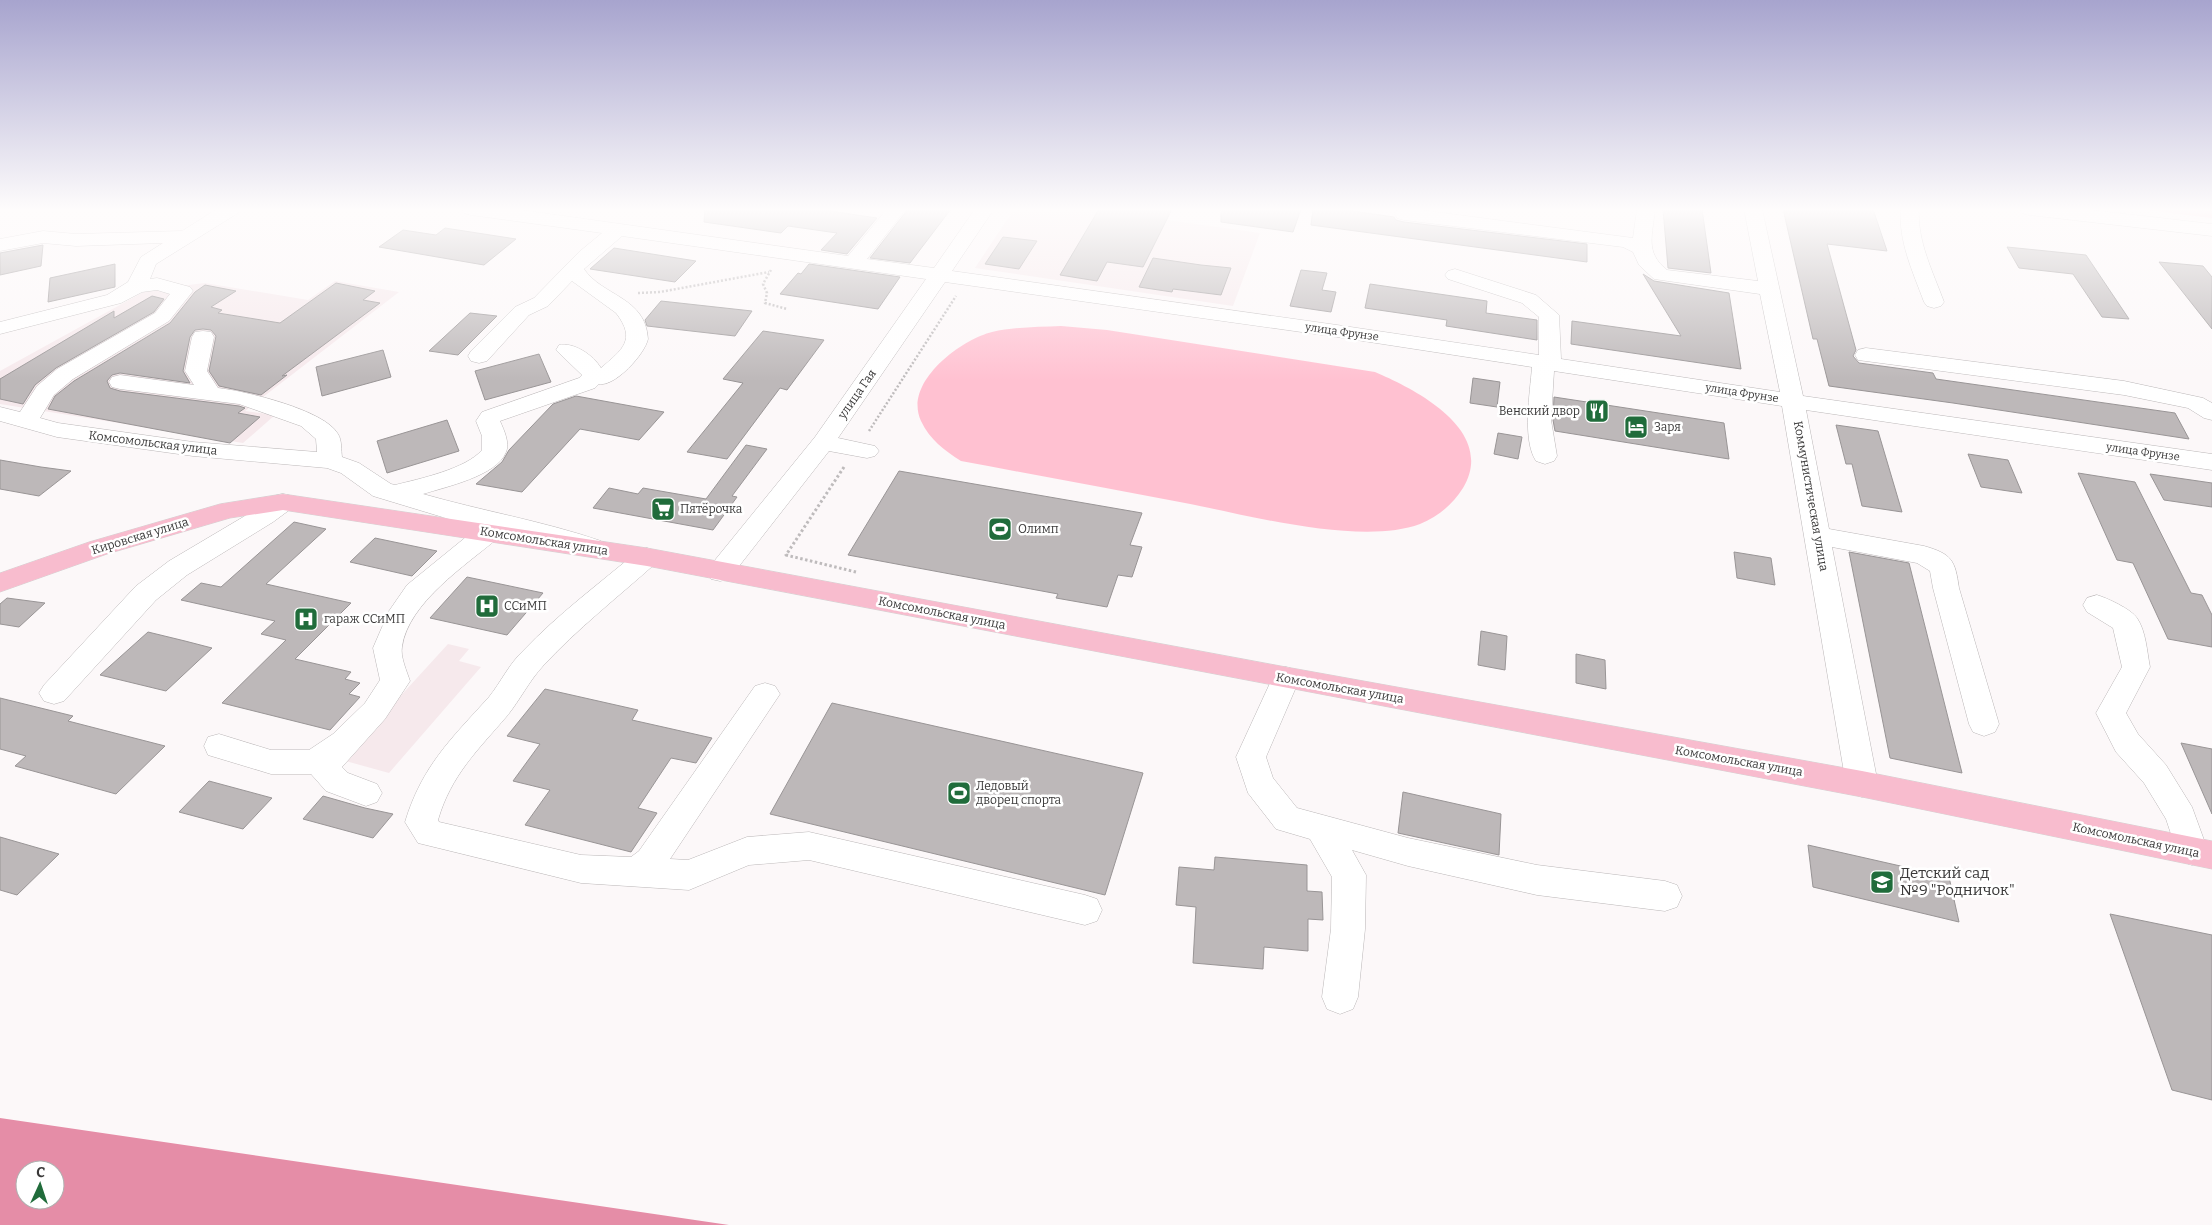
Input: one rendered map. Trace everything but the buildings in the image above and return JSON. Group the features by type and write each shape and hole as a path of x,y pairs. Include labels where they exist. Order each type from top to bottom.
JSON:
{"main road":[{"name":"Комсомольская улица","path":"283,502 472,525 647,557 1286,678 1862,784 2202,853"},
{"name":"Кировская улица","path":"0,583 98,548 229,510 283,502"}],"street":[{"path":"138,286 146,266"},
{"path":"479,356 522,312 542,302 577,266"},
{"name":"улица Фрунзе","path":"884,266 1337,331 1793,401 2212,462"},
{"name":"улица Гая","path":"720,572 823,442 946,266"},
{"path":"1648,266 1661,275 1770,289"},
{"name":"Коммунистическая улица","path":"1765,266 1793,401 1862,784"},
{"path":"1921,266 1934,302"},
{"path":"574,269 578,278 623,306 633,321 638,337 634,348 603,378 594,376"},
{"path":"1455,275 1529,299 1549,315 1546,363 1539,420 1545,456"},
{"path":"0,328 114,299 138,286 157,284 183,291 162,317 65,374 45,391 26,421"},
{"path":"203,337 196,371 211,394"},
{"path":"568,350 591,369 594,376"},
{"path":"1866,355 2124,388 2195,403 2212,413"},
{"path":"394,494 464,472 490,458 494,451 493,433 488,421 490,417 587,383 594,376"},
{"path":"120,382 243,398 309,421 328,436 330,461"},
{"name":"Комсомольская улица","path":"0,414 58,430 183,447 330,461 350,468 382,490 472,525"},
{"path":"823,442 867,450"},
{"path":"54,693 146,593 178,568 264,516 283,502"},
{"path":"366,793 338,782 326,771 329,758 375,711 395,681 387,648 399,618 417,592 472,525"},
{"path":"1818,536 1924,555 1943,566 1946,588 1984,724"},
{"path":"647,557 531,659 505,698 465,742 437,778 426,801 420,822 429,833 581,869 689,875 747,851 809,846 1085,910"},
{"path":"2097,605 2126,623 2136,667 2111,713 2126,743 2155,774 2202,853"},
{"path":"1286,678 1251,757 1259,784 1287,818 1408,852 1537,880 1665,896"},
{"path":"638,872 651,861 765,694"},
{"path":"219,746 271,762 314,762 344,743"},
{"path":"1321,829 1349,875 1348,929 1340,997"}],"path":[{"path":"774,266 763,284 767,293 765,303 787,309"},
{"path":"632,293 660,292 779,269"}],"shaded area":[{"path":"976,266 1248,266 1233,306 975,268"},
{"path":"335,281 399,292 245,411 275,415 243,443 0,404 0,371 147,290 205,283 308,300"},
{"path":"1061,326 1107,330 1375,372 1411,390 1447,415 1461,431 1470,448 1471,467 1463,488 1455,499 1433,518 1420,524 1396,530 1367,532 1336,530 1271,521 961,461 943,449 933,439 921,421 918,407 920,392 927,378 938,365 965,344 992,332 1017,328"},
{"path":"448,644 469,649 459,661 481,667 389,773 342,760"},
{"path":"0,1118 729,1225 0,1225"}],"place":[{"name":"Венский двор","path":"1597,411"},
{"name":"Заря","path":"1636,427"},
{"name":"Пятёрочка","path":"663,509"},
{"name":"Олимп","path":"1000,529"},
{"name":"ССиМП","path":"487,606"},
{"name":"гараж ССиМП","path":"306,619"},
{"name":"Ледовый дворец спорта","path":"959,793"},
{"name":"Детский сад №9 \"Родничок\"","path":"1882,882"}]}
